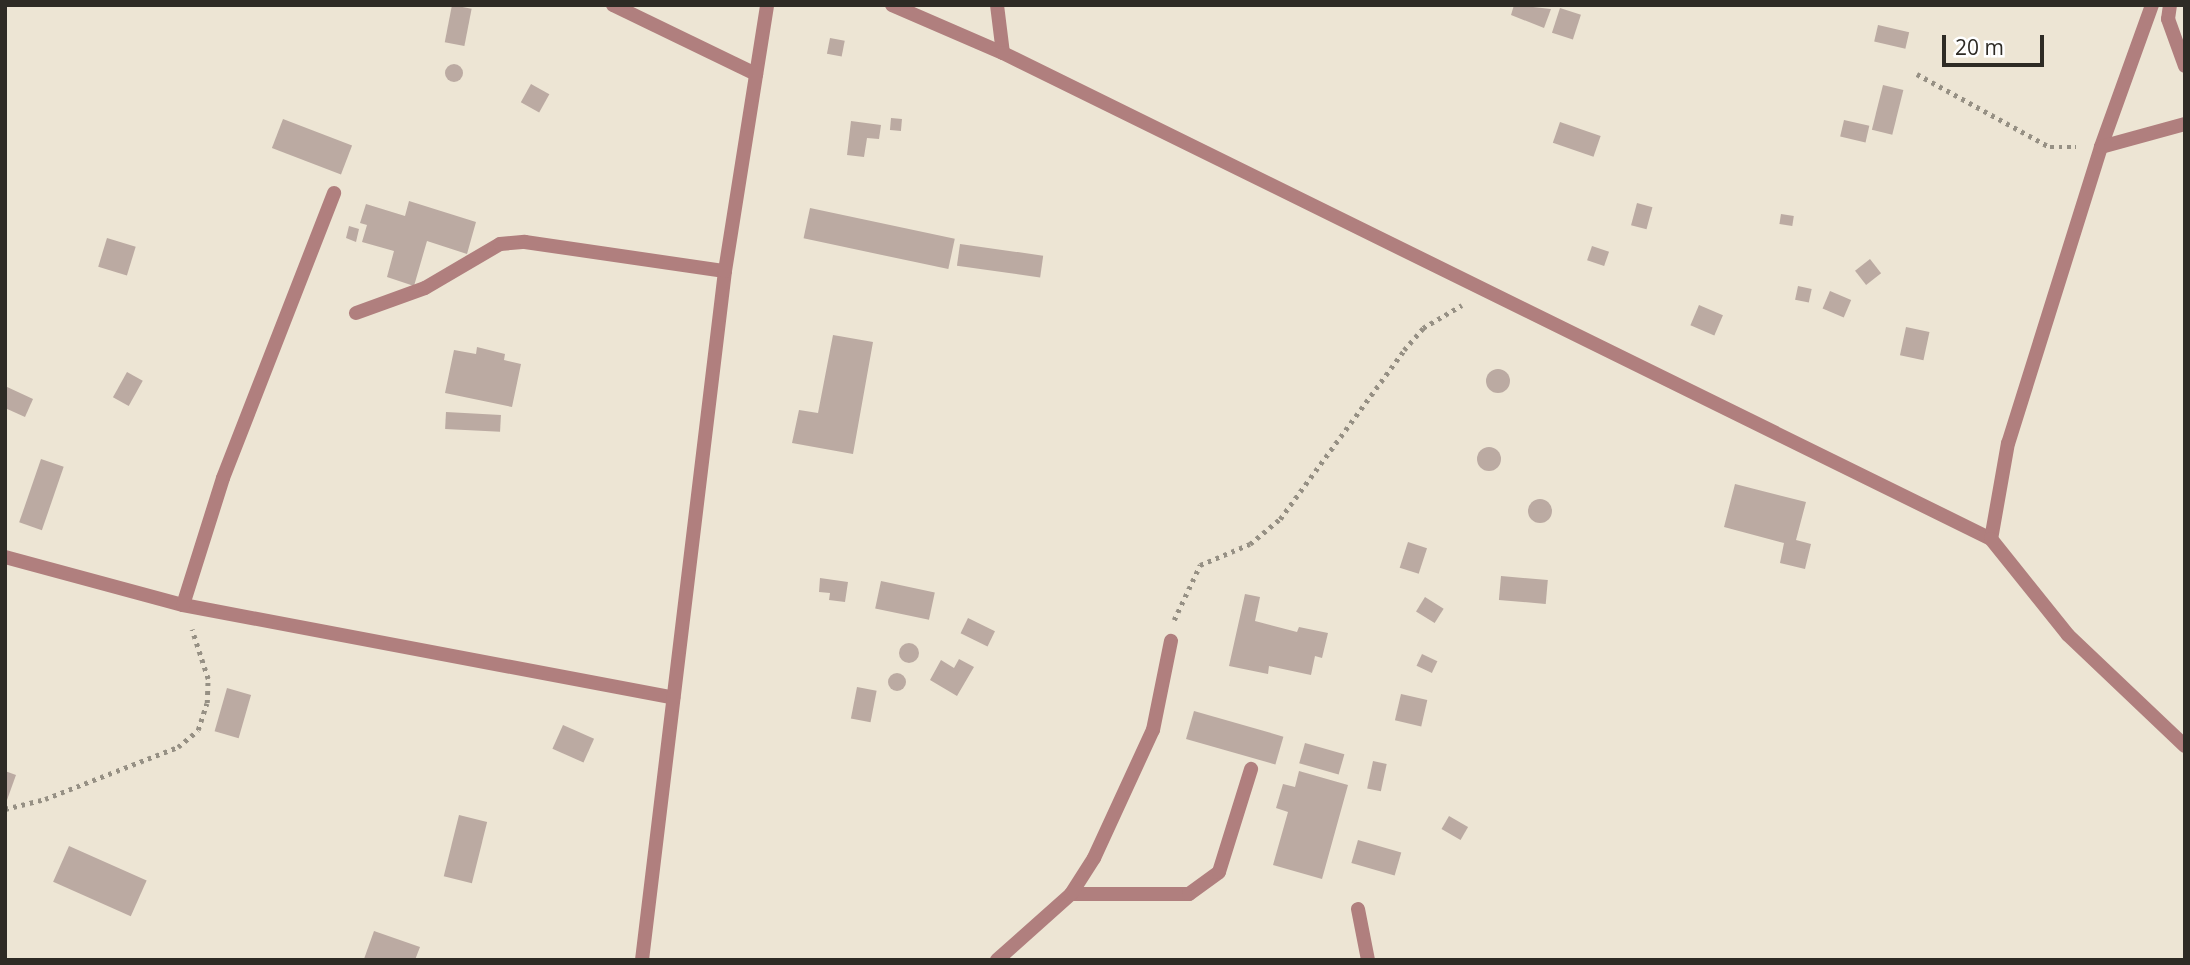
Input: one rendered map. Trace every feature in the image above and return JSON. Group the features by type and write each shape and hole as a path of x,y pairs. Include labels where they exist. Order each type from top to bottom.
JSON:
{"street":[{"path":"613,5 756,74"},
{"path":"642,960 724,271 767,5"},
{"path":"892,5 1003,53 1992,538 2068,635 2185,747"},
{"path":"997,5 1003,53"},
{"path":"1992,538 2008,443 2102,147 2152,5"},
{"path":"2170,5 2168,19 2185,66"},
{"path":"2102,147 2185,124"},
{"path":"183,605 223,478 334,193"},
{"path":"356,313 425,288 500,244 525,242 724,271"},
{"path":"5,557 183,605 673,698"},
{"path":"997,960 1072,894 1094,858 1153,730 1171,641"},
{"path":"1072,894 1189,894 1219,872 1251,769"},
{"path":"1357,909 1368,960"}],"path":[{"path":"1917,74 2050,147 2102,147"},
{"path":"1171,641 1181,598 1200,565 1250,544 1280,519 1423,328 1458,306 1497,294"},
{"path":"5,809 45,799 178,747 198,730 207,703 208,679 183,605"}],"building":[{"path":"452,5 472,9 464,46 445,42"},
{"path":"1514,5 1551,9 1544,28 1511,15"},
{"path":"1560,8 1581,15 1573,40 1552,33"},
{"path":"1878,25 1909,32 1905,49 1874,42"},
{"path":"830,38 845,41 842,57 827,54"},
{"path":"454,64 460,67 463,73 460,79 454,82 448,79 445,73 448,67"},
{"path":"531,84 549,94 539,113 521,102"},
{"path":"1883,85 1903,90 1892,135 1872,130"},
{"path":"891,118 902,119 901,131 890,130"},
{"path":"283,119 352,146 341,174 272,148"},
{"path":"1844,120 1869,126 1866,142 1840,137"},
{"path":"851,121 881,125 879,139 867,138 864,157 847,155"},
{"path":"1560,122 1601,136 1593,157 1553,143"},
{"path":"409,201 476,222 467,254 427,241 414,286 387,277 394,251 362,242 367,225 360,223 366,204 405,216"},
{"path":"1637,203 1652,207 1647,229 1631,225"},
{"path":"810,208 955,239 948,269 804,238"},
{"path":"1781,214 1794,216 1792,226 1779,224"},
{"path":"349,226 359,229 356,242 346,238"},
{"path":"107,238 136,247 127,275 98,267"},
{"path":"960,244 1043,256 1040,277 957,266"},
{"path":"1592,246 1609,252 1604,266 1587,260"},
{"path":"1870,259 1881,273 1866,285 1855,271"},
{"path":"1798,286 1812,289 1809,303 1795,300"},
{"path":"1830,291 1851,300 1844,317 1823,308"},
{"path":"1699,305 1723,315 1714,335 1690,325"},
{"path":"1906,327 1929,332 1923,360 1900,355"},
{"path":"833,335 873,342 853,454 792,443 799,410 818,413"},
{"path":"477,347 505,354 504,360 521,364 512,407 445,393 454,350 476,354"},
{"path":"1498,369 1507,372 1510,381 1507,390 1498,393 1489,390 1486,381 1489,372"},
{"path":"127,372 143,381 129,406 113,397"},
{"path":"5,386 33,399 25,417 5,408"},
{"path":"446,412 501,415 500,432 445,429"},
{"path":"1489,447 1498,450 1501,459 1498,468 1489,471 1480,468 1477,459 1480,450"},
{"path":"41,459 64,467 42,530 19,522"},
{"path":"1735,484 1806,502 1796,540 1811,544 1805,569 1780,563 1784,543 1724,527"},
{"path":"1540,499 1549,502 1552,511 1549,520 1540,523 1531,520 1528,511 1531,502"},
{"path":"1408,542 1427,548 1419,574 1400,568"},
{"path":"1501,576 1548,580 1546,604 1499,600"},
{"path":"820,578 848,582 845,602 829,600 830,593 819,592"},
{"path":"881,581 935,592 929,620 875,608"},
{"path":"1245,594 1260,597 1255,621 1297,632 1299,627 1328,633 1322,658 1315,656 1311,675 1269,666 1268,674 1229,666"},
{"path":"1425,597 1444,609 1435,623 1416,611"},
{"path":"968,618 995,631 988,646 961,633"},
{"path":"909,643 916,646 919,653 916,660 909,663 902,660 899,653 902,646"},
{"path":"1422,654 1437,661 1432,673 1417,666"},
{"path":"959,659 974,667 957,696 930,680 941,660 954,668"},
{"path":"897,673 903,676 906,682 903,688 897,691 891,688 888,682 891,676"},
{"path":"857,687 877,691 871,722 851,718"},
{"path":"227,688 251,695 239,738 215,731"},
{"path":"1401,694 1427,700 1421,726 1395,720"},
{"path":"1194,711 1283,737 1275,765 1186,739"},
{"path":"563,725 594,739 583,763 552,749"},
{"path":"1305,743 1344,754 1339,774 1299,763"},
{"path":"1373,761 1387,764 1381,791 1367,788"},
{"path":"5,771 16,775 7,800 5,799"},
{"path":"1299,771 1348,785 1322,879 1273,865 1288,812 1276,808 1283,784 1295,787"},
{"path":"459,815 487,822 472,883 444,876"},
{"path":"1449,816 1468,827 1461,840 1442,829"},
{"path":"1358,840 1401,852 1395,875 1351,863"},
{"path":"69,846 147,881 131,916 53,882"},
{"path":"374,931 420,947 415,960 364,959"}]}
